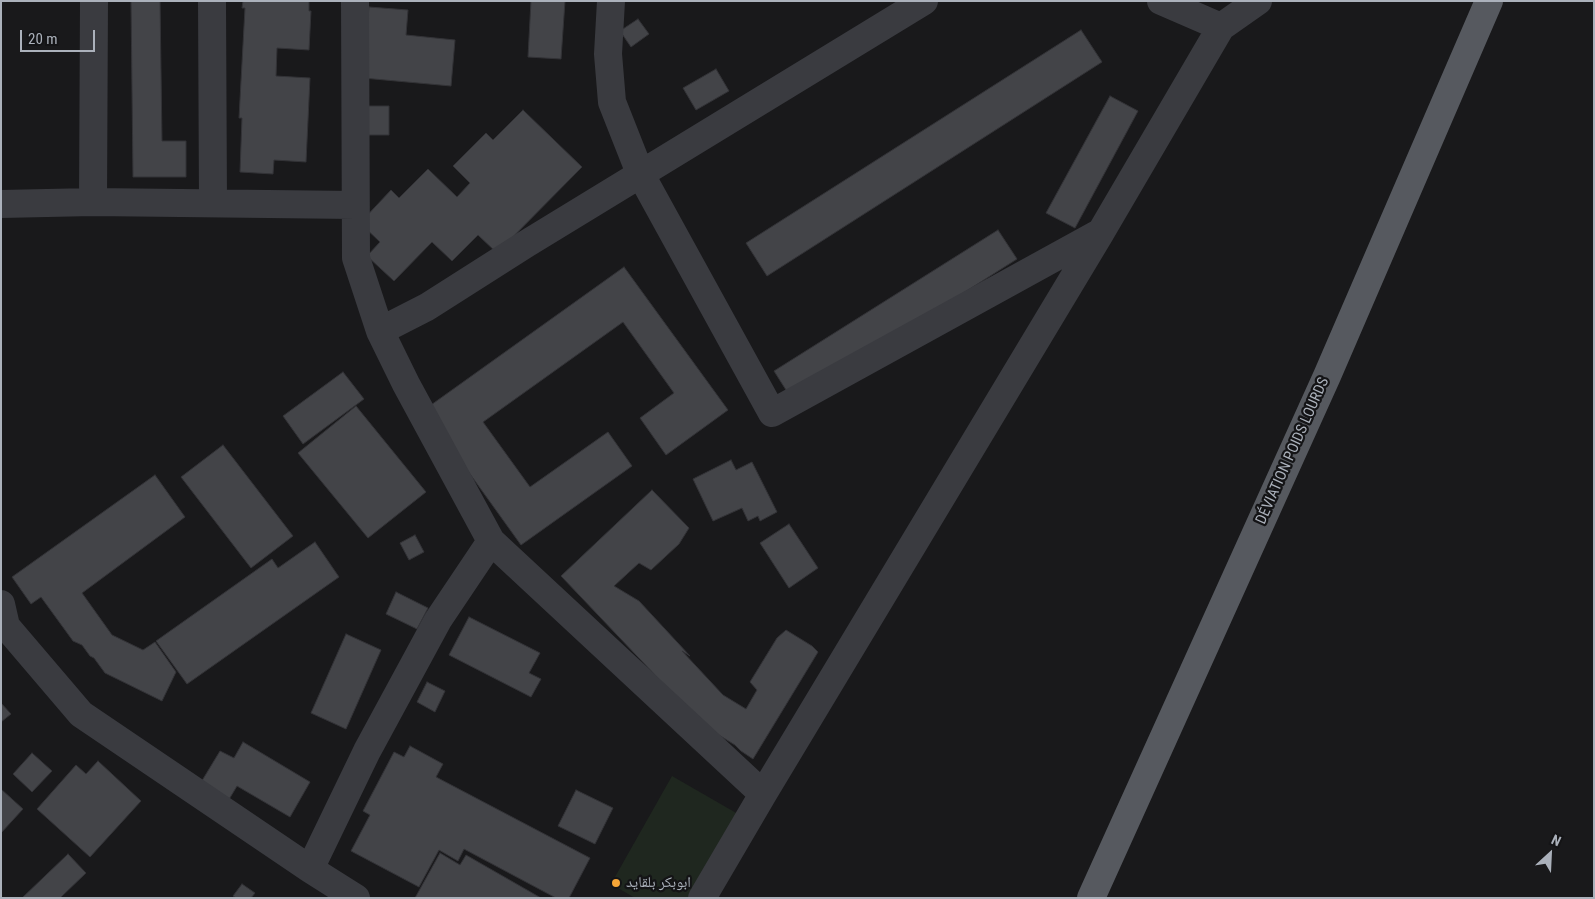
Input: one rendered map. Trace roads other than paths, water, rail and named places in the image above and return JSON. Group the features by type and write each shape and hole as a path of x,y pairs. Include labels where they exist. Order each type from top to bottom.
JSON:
{"main road":[{"name":"DÉVIATION POIDS LOURDS","path":"1091,898 1327,376 1489,1"}],"street":[{"path":"93,202 94,1"},
{"path":"212,1 213,203"},
{"path":"355,1 356,258 380,331 406,384 491,542 763,794"},
{"path":"611,1 608,54 612,102 640,174 772,413 1101,232"},
{"path":"380,331 427,307 526,244 924,1"},
{"path":"1161,1 1221,28"},
{"path":"702,898 1221,28 1258,1"},
{"path":"1,204 93,202 355,205"},
{"path":"310,869 367,751 438,620 491,542"},
{"path":"1,604 6,626 81,714 356,898"}],"place":[{"name":"ابوبكر بلقايد","path":"616,883"}]}
